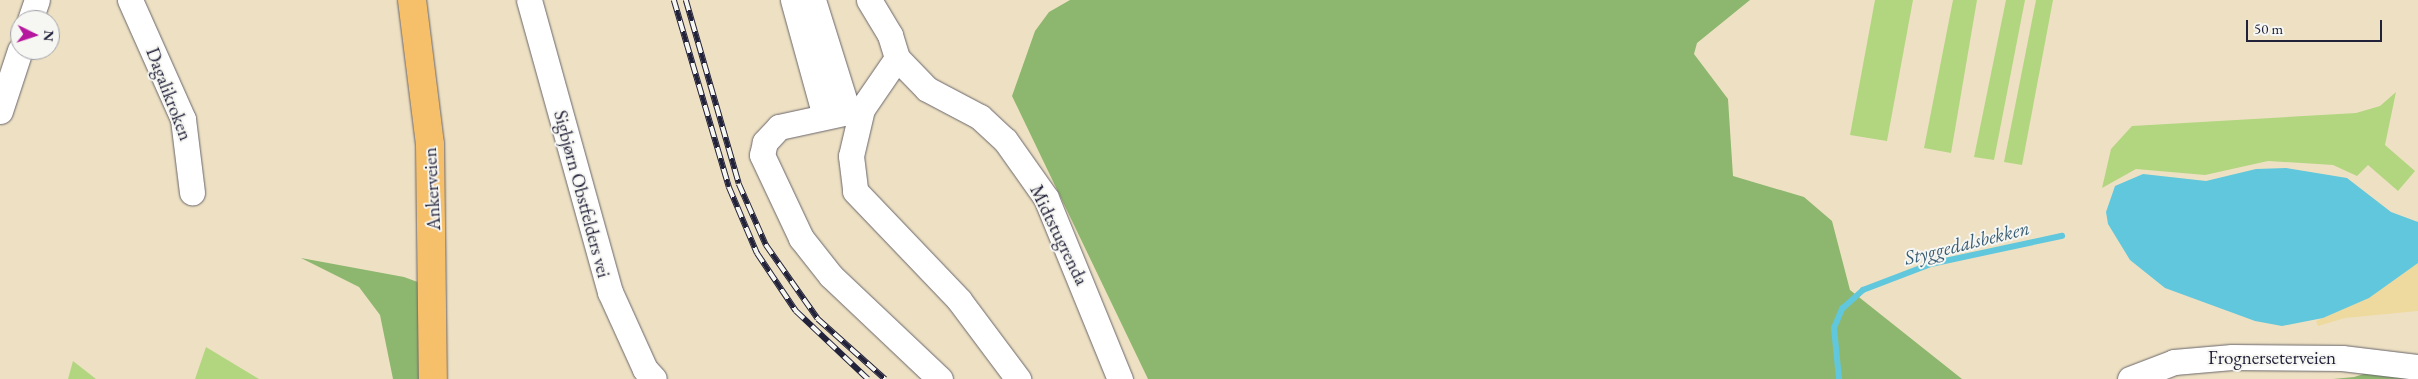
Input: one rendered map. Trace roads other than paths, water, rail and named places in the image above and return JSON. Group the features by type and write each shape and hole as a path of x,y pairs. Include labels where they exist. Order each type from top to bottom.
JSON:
{"main road":[{"name":"Ankerveien","path":"412,0 430,144 433,379"}],"street":[{"name":"Dagalikroken","path":"130,0 183,119 192,192"},
{"name":"Sigbjørn Obstfelders vei","path":"529,0 610,292 645,369 654,379"},
{"path":"794,0 823,109"},
{"path":"813,0 855,111 851,156 855,192 959,300 1018,379"},
{"name":"Midtstugrenda","path":"869,0 890,34 897,58 927,89 980,117 1004,140 1046,198 1120,379"},
{"path":"897,58 855,111 779,127 765,142 762,155 801,238 831,276 940,379"},
{"path":"0,111 17,60"},
{"name":"Frognerseterveien","path":"2130,379 2174,362 2232,357 2342,358 2418,367"}],"water":[{"path":"2286,168 2347,178 2391,212 2418,222 2418,263 2369,298 2323,318 2282,326 2255,321 2165,288 2130,260 2108,224 2106,212 2115,186 2143,174 2206,181 2256,169"}],"waterway":[{"name":"Styggedalsbekken","path":"1839,379 1834,328 1842,309 1863,290 1931,264 2062,236"}],"railway":[{"path":"674,0 729,187 757,253 796,311 868,379"},
{"path":"686,0 739,184 766,245 818,319 885,379"}]}
